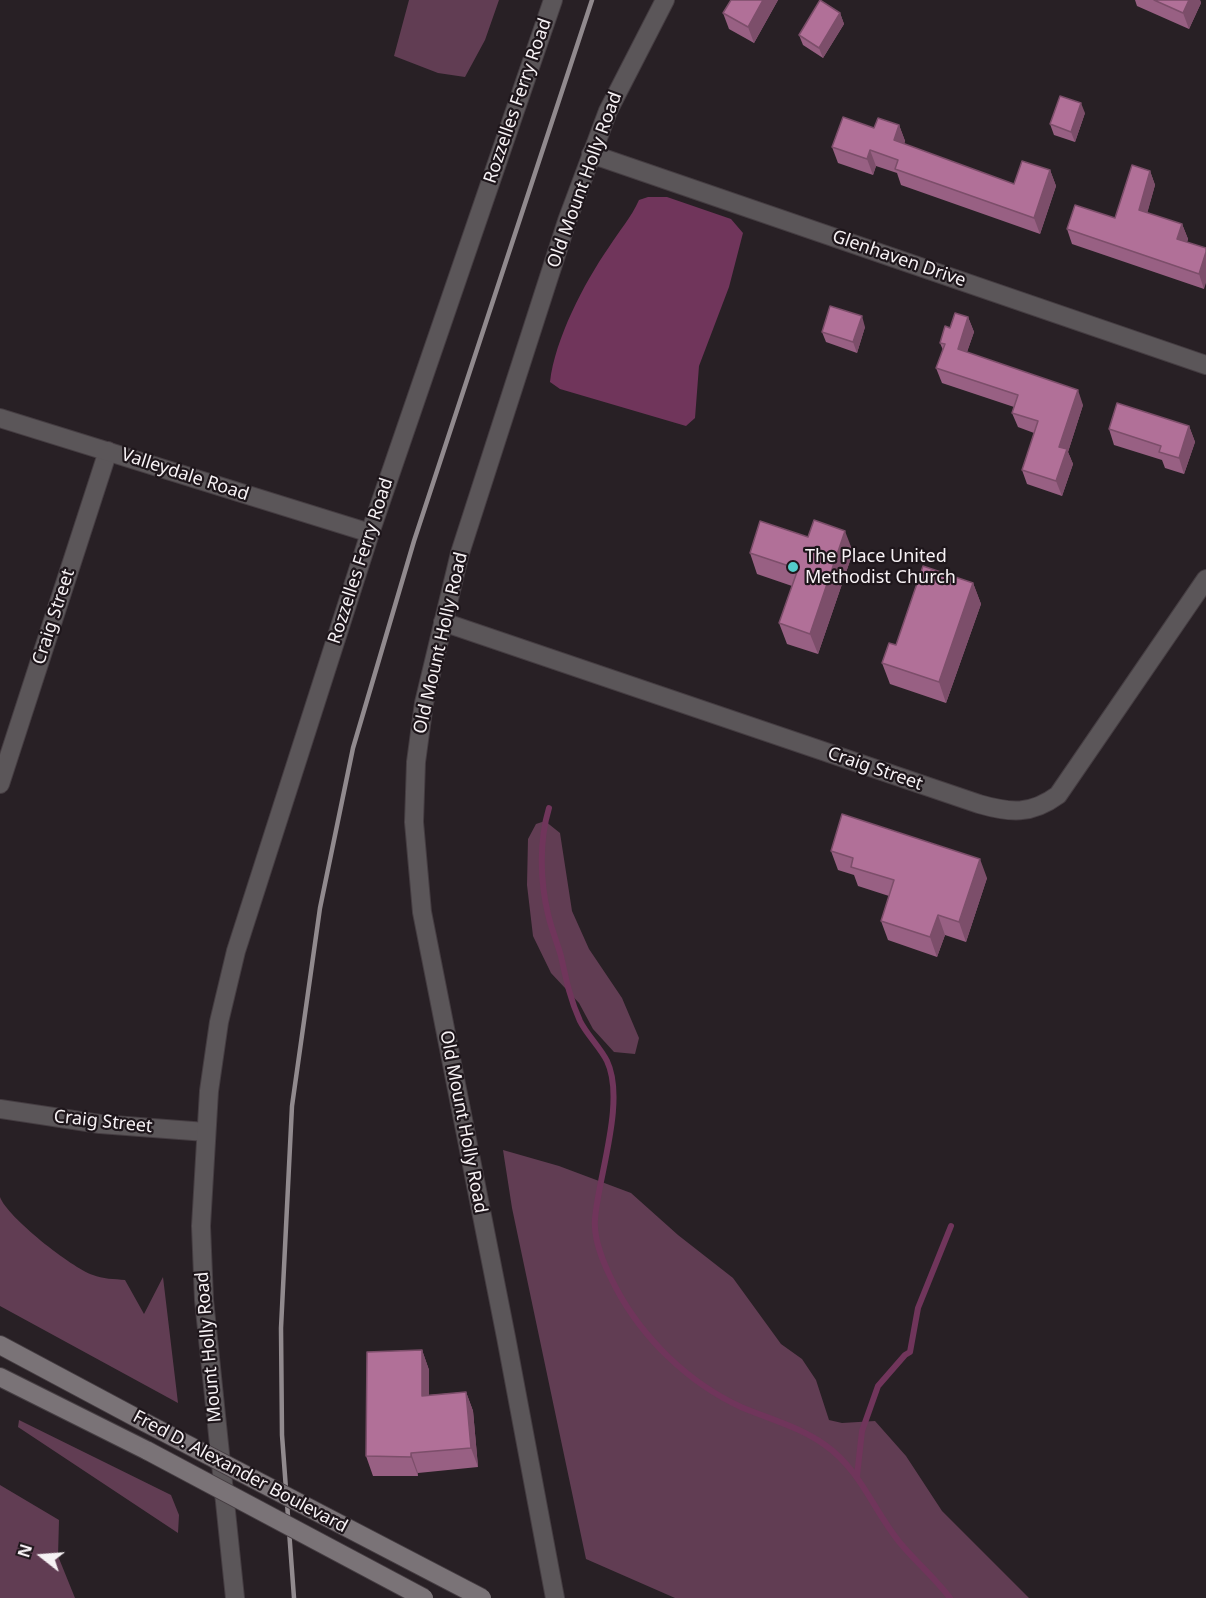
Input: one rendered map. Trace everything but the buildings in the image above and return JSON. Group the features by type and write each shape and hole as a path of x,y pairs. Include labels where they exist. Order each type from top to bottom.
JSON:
{"main road":[{"name":"Fred D. Alexander Boulevard","path":"0,1345 482,1598"},
{"name":"Fred D. Alexander Boulevard","path":"0,1377 148,1451 424,1598"}],"street":[{"name":"Rozzelles Ferry Road","path":"206,1132 213,1059 234,962 370,534 553,0"},
{"name":"Old Mount Holly Road","path":"555,1598 422,912 414,822 416,762 424,703 460,553 591,154 629,66 665,0"},
{"name":"Glenhaven Drive","path":"591,154 1206,365"},
{"name":"Valleydale Road","path":"0,418 370,534"},
{"name":"Craig Street","path":"0,784 108,451"},
{"name":"Craig Street","path":"442,622 979,804 1010,812 1027,812 1044,806 1058,795 1206,579"},
{"name":"Craig Street","path":"0,1109 100,1124 206,1132"},
{"name":"Mount Holly Road","path":"206,1132 201,1226 204,1300 234,1598"}],"shaded area":[{"path":"409,0 499,0 485,40 465,77 438,73 394,56"},
{"path":"648,197 667,197 731,219 743,233 729,287 699,366 695,418 686,426 560,389 550,382 564,330 581,294 599,261 629,219 639,200"},
{"path":"545,821 560,833 572,911 589,949 622,998 639,1038 635,1054 614,1052 593,1029 579,1003 551,973 533,936 527,885 528,839 536,824"},
{"path":"503,1150 559,1166 631,1193 678,1235 733,1278 781,1344 802,1359 816,1380 829,1420 842,1423 875,1421 906,1456 942,1511 1029,1598 675,1598 586,1559 512,1208"},
{"path":"0,1197 5,1206 27,1229 71,1263 97,1276 125,1280 144,1314 163,1277 178,1403 0,1306"},
{"path":"19,1420 171,1495 179,1515 178,1533 18,1427"},
{"path":"0,1485 59,1520 58,1556 75,1598 0,1598"}],"waterway":[{"path":"549,808 542,861 543,888 548,914 577,1013 583,1026 607,1061 612,1078 614,1097 612,1117 595,1219 596,1237 612,1281 640,1325 669,1358 686,1372 722,1397 805,1433 837,1455 858,1479 891,1532 950,1598"},
{"path":"857,1476 862,1431 878,1386 910,1352 918,1308 951,1226"}],"railway":[{"path":"294,1598 282,1435 281,1328 292,1106 320,908 353,748 414,541 592,0"}],"place":[{"name":"The Place United Methodist Church","path":"793,567"}]}
